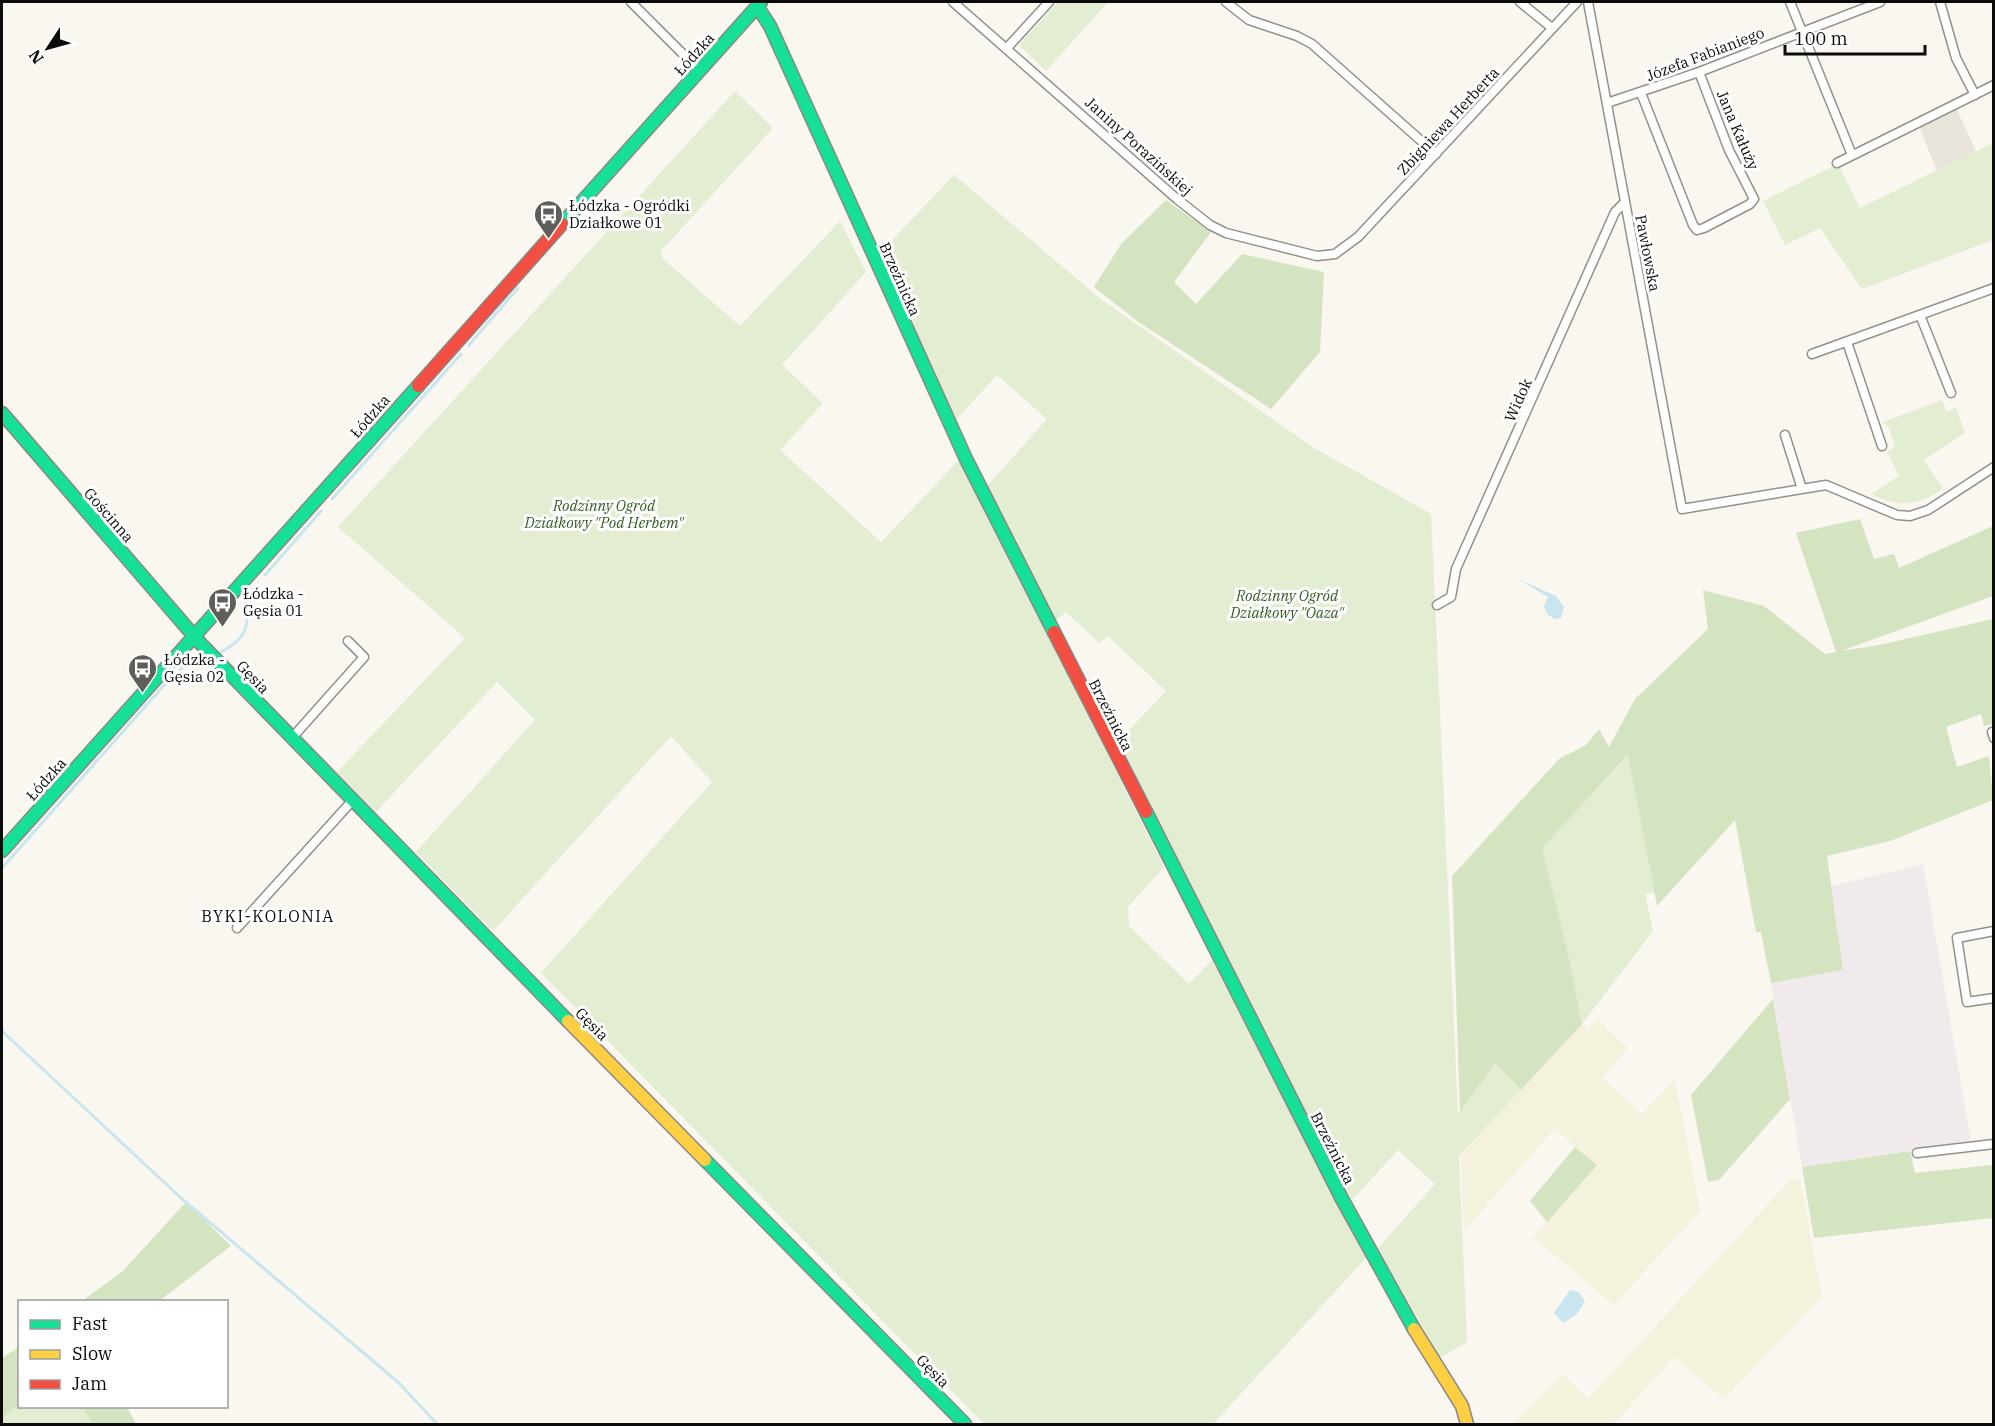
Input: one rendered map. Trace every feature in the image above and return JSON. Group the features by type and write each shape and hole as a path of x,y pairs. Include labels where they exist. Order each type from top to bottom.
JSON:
{"street":[{"path":"631,2 699,70"},
{"name":"Janiny Porazińskiej","path":"953,2 1210,225 1247,240 1317,256 1335,254"},
{"path":"1006,49 1049,2"},
{"path":"1226,2 1249,20 1297,36 1312,44 1436,154"},
{"path":"1520,2 1552,28"},
{"name":"Zbigniewa Herberta","path":"1335,254 1358,237 1577,2"},
{"name":"Pawłowska","path":"1588,2 1682,509 1802,489"},
{"path":"1790,2 1852,155"},
{"name":"Józefa Fabianiego","path":"1607,103 1699,72 1880,2"},
{"path":"1940,2 1956,58 1975,95"},
{"name":"Łódzka","path":"2,851 197,640 759,4"},
{"name":"Brzeźnicka","path":"759,4 971,469 1337,1188 1401,1308 1461,1406 1467,1425"},
{"name":"Jana Kałuży","path":"1641,93 1695,228 1704,228 1750,204 1754,199 1729,150 1699,72"},
{"path":"1837,163 1994,85"},
{"name":"Widok","path":"1437,605 1451,597 1456,569 1615,212 1624,203"},
{"path":"1812,354 1994,288"},
{"path":"1920,315 1951,393"},
{"path":"1847,342 1882,446"},
{"name":"Gościnna","path":"2,413 197,640"},
{"path":"1785,435 1802,489 1826,485 1897,515 1910,516 1928,510 1994,467"},
{"name":"Gęsia","path":"197,640 291,739 965,1425"},
{"path":"291,739 364,657 348,641"},
{"path":"237,927 352,801"},
{"path":"1994,931 1957,938 1967,1002 1994,998"},
{"path":"1917,1153 1994,1144"}],"shaded area":[{"path":"1955,106 1976,151 1937,171 1918,124"},
{"path":"1923,864 1971,1141 1802,1167 1771,983 1843,970 1832,886"},
{"path":"1597,1019 1628,1048 1602,1078 1642,1114 1675,1079 1700,1211 1614,1305 1533,1237 1596,1166 1555,1128 1464,1231 1461,1156 1582,1024 1588,1029"},
{"path":"1792,1178 1800,1180 1822,1297 1724,1399 1674,1357 1614,1424 1513,1424 1562,1374 1588,1399"}],"green space":[{"path":"1058,2 1108,2 1046,71 1019,45"},
{"name":"Rodzinny Ogród Działkowy \"Pod Herbem\"","path":"735,91 773,128 661,251 662,258 740,326 840,221 866,272 782,365 823,403 780,450 881,542 960,459 1164,867 1128,907 1129,926 1189,984 1212,960 1366,1258 1213,1424 984,1424 541,973 712,782 671,736 493,931 416,852 535,720 497,682 376,812 337,772 465,638 338,527"},
{"path":"1993,143 1993,240 1862,289 1820,228 1785,245 1763,201 1838,164 1860,208"},
{"name":"Rodzinny Ogród Działkowy \"Oaza\"","path":"954,175 1102,300 1311,446 1431,514 1458,1113 1495,1063 1521,1090 1459,1156 1467,1342 1440,1358 1378,1248 1435,1184 1398,1150 1352,1200 1116,744 1166,691 1108,636 1099,643 1066,612 1055,621 987,486 1047,419 997,375 954,422 879,254"},
{"path":"1166,200 1211,232 1174,282 1196,304 1242,254 1324,272 1320,352 1271,409 1137,321 1094,287 1121,244"},
{"path":"1942,400 1947,412 1956,407 1965,433 1924,460 1943,489 1925,499 1908,503 1891,502 1871,494 1899,476 1887,452 1895,447 1889,428 1883,422"},
{"path":"1860,519 1874,559 1894,554 1899,568 1993,526 1993,596 1841,651 1879,645 1993,619 1993,724 1984,726 1981,714 1946,727 1957,767 1989,756 1993,800 1890,841 1827,856 1843,970 1771,983 1761,932 1756,932 1735,820 1657,906 1628,755 1542,848 1569,958 1582,1024 1521,1090 1495,1063 1460,1112 1452,876 1559,759 1586,745 1599,729 1609,747 1635,699 1708,629 1703,590 1764,606 1825,654 1836,652 1796,533"},
{"path":"1629,755 1654,892 1645,894 1653,931 1582,1024 1569,958 1541,848"},
{"path":"1773,999 1790,1099 1719,1180 1708,1182 1691,1095"},
{"path":"1575,1147 1597,1165 1547,1222 1530,1201"},
{"path":"1910,1151 1915,1173 1993,1165 1993,1218 1814,1238 1802,1167"},
{"path":"186,1202 231,1246 160,1300 83,1300 123,1271"},
{"path":"18,1348 18,1406 2,1418 2,1358"},
{"path":"18,1406 18,1408 83,1408 92,1424 2,1424 2,1418"},
{"path":"83,1408 128,1408 136,1424 92,1424"}],"water":[{"path":"1518,579 1556,596 1564,607 1561,618 1555,619 1547,614 1544,606 1548,597"},
{"path":"1570,1290 1579,1292 1585,1301 1577,1314 1563,1323 1554,1313"}],"waterway":[{"path":"469,345 518,288"},
{"path":"332,499 461,354"},
{"path":"265,575 321,511"},
{"path":"218,654 234,644 241,636 247,620"},
{"path":"180,670 188,662 203,665 209,663"},
{"path":"2,868 173,675"},
{"path":"2,1031 181,1198 399,1383 437,1424"}],"traffic: fast":[{"path":"562,224 761,2"},
{"path":"757,6 770,26 966,459 1054,632"},
{"path":"2,851 418,386"},
{"path":"2,413 200,643 568,1021"},
{"path":"1146,812 1342,1199 1414,1329"},
{"path":"705,1160 965,1424"}],"traffic: slow":[{"path":"568,1021 705,1160"},
{"path":"1414,1329 1462,1406 1467,1424"}],"traffic: jam":[{"path":"418,386 562,224"},
{"path":"1054,632 1146,812"}],"place":[{"name":"Łódzka - Ogródki Działkowe 01","path":"548,240"},
{"name":"Łódzka - Gęsia 01","path":"222,628"},
{"name":"Łódzka - Gęsia 02","path":"143,694"}],"district":[{"name":"BYKI-KOLONIA","path":"268,916"}]}
